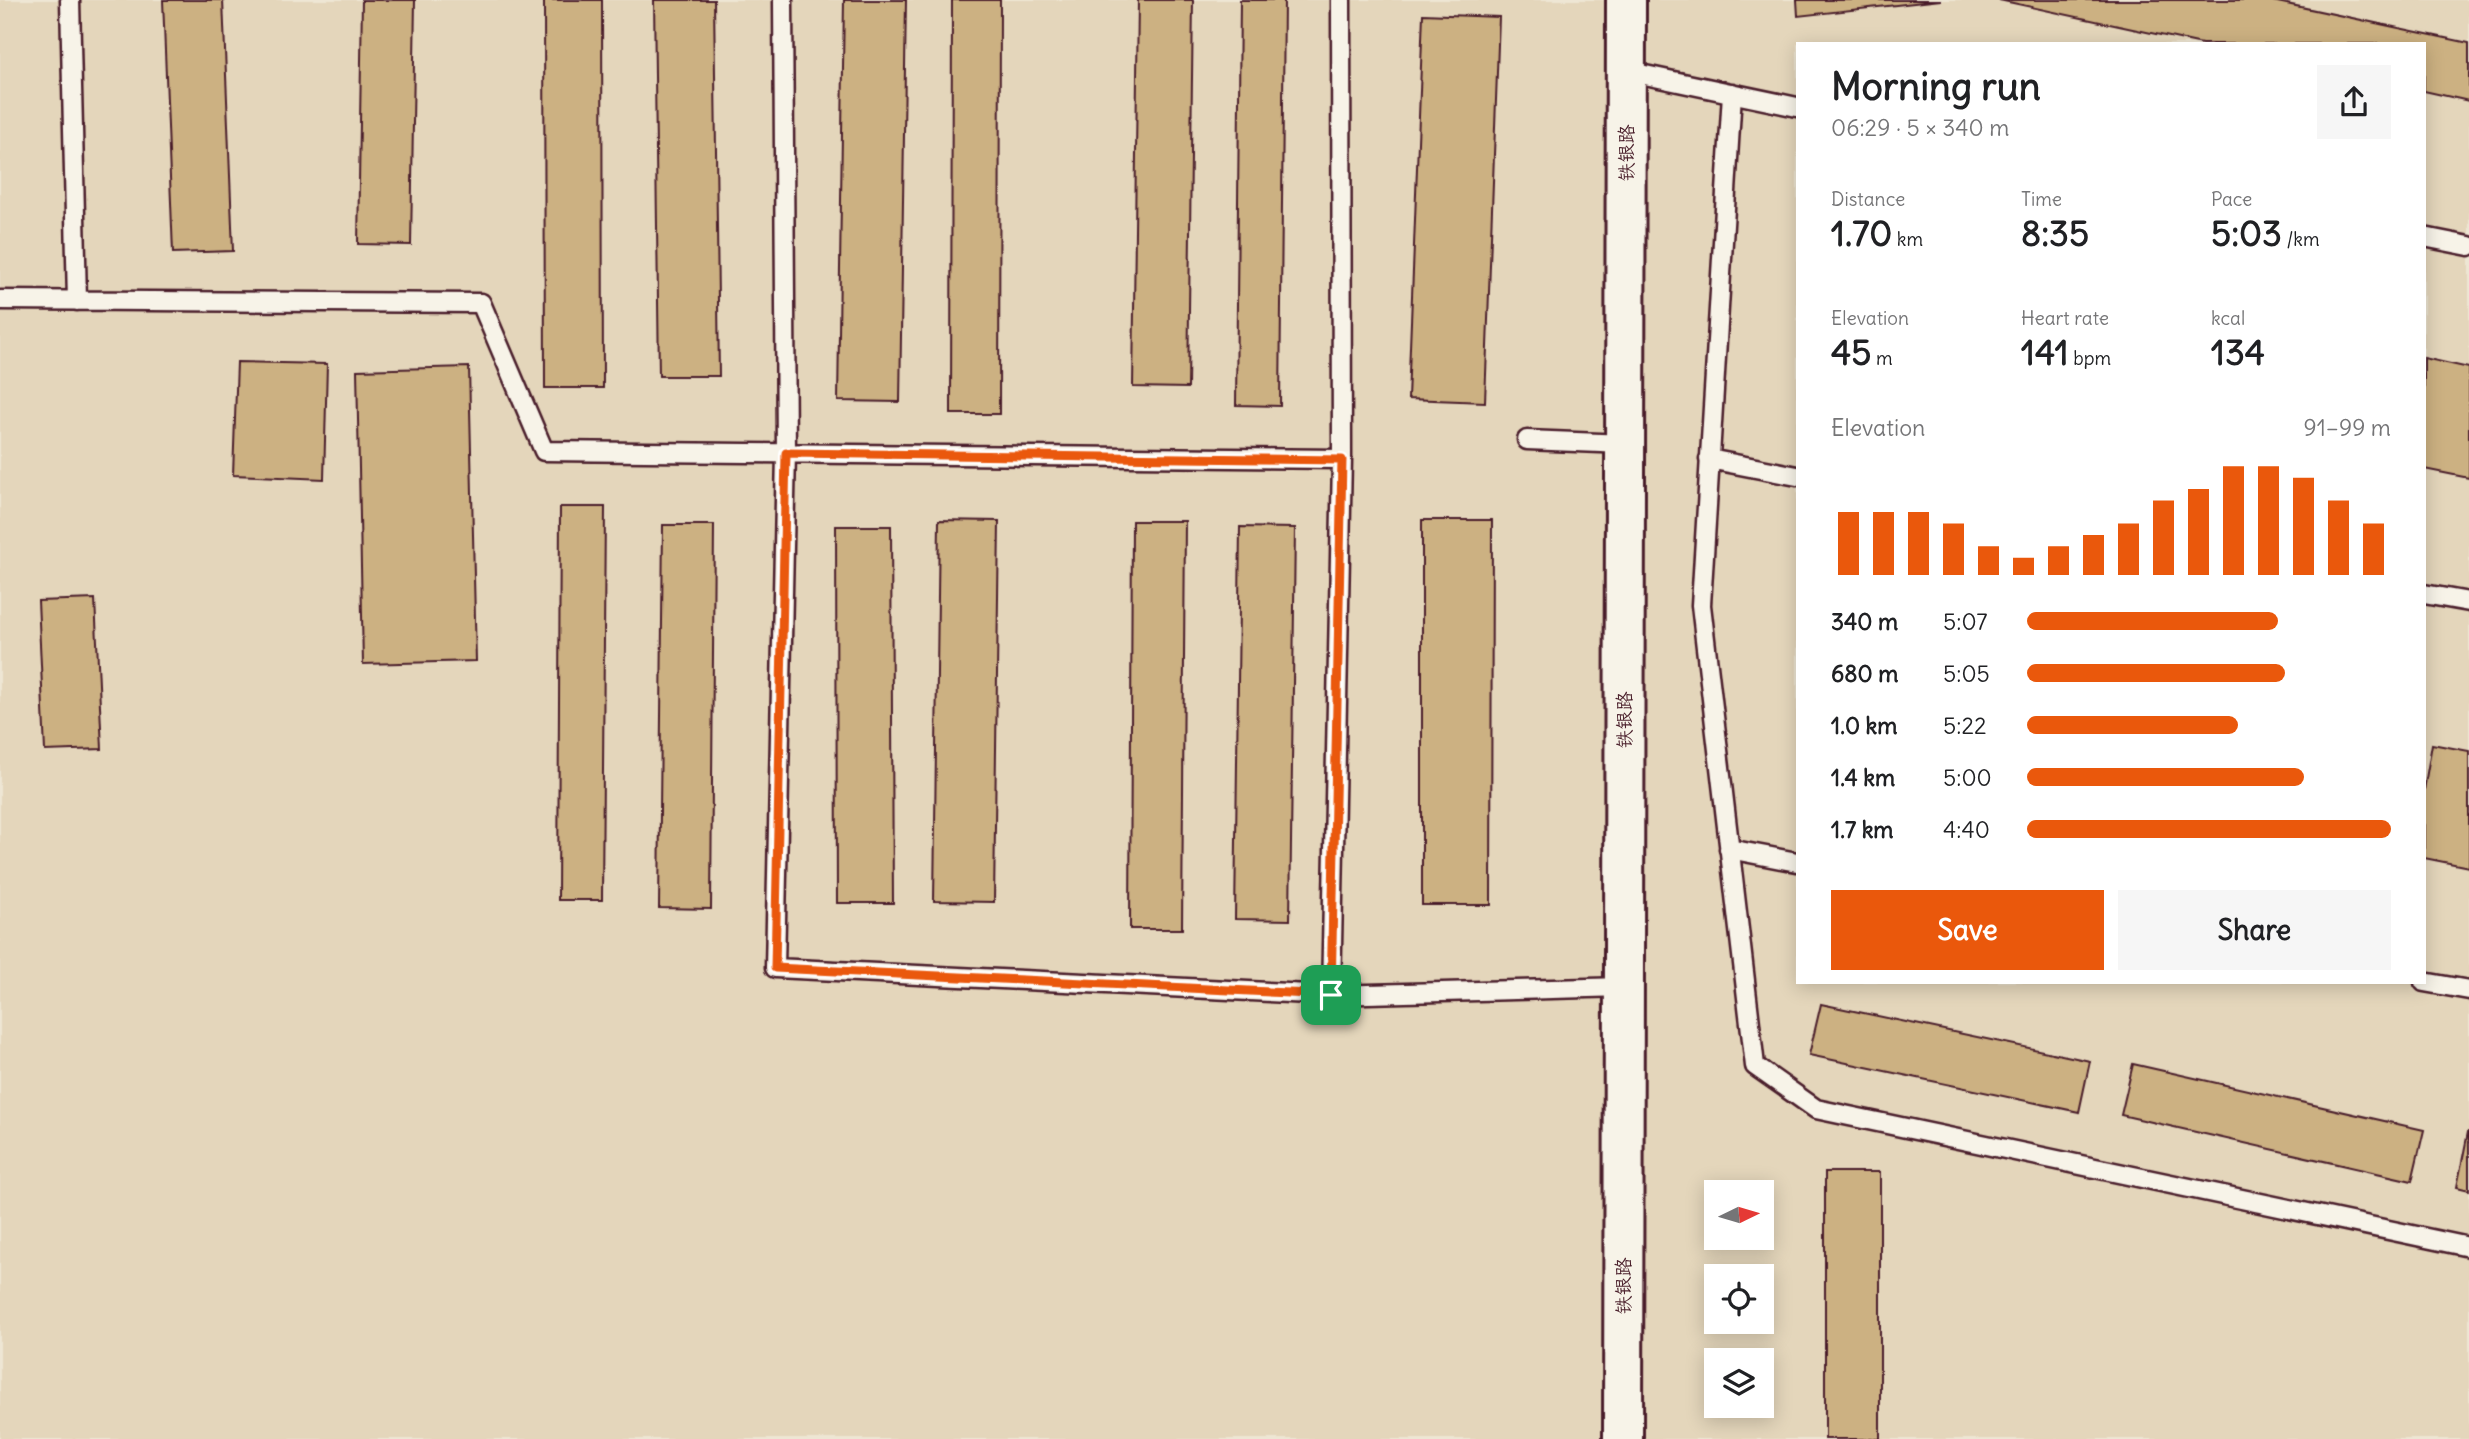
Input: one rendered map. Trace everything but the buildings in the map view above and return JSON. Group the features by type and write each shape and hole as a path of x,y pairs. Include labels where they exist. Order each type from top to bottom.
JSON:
{"main road":[{"name":"铁银路","path":"1623,1439 1626,0"}],"lane":[{"path":"70,0 78,300"},
{"path":"783,0 786,453 775,968 1331,995 1623,987"},
{"path":"1331,995 1342,460 1341,0"},
{"path":"1626,71 1796,107"},
{"path":"1732,93 1701,605 1755,1066 1816,1109 2469,1247"},
{"path":"2426,237 2469,246"},
{"path":"0,300 481,303 544,451 1342,460"},
{"path":"1527,440 1625,444"},
{"path":"1709,459 1796,475"},
{"path":"2426,594 2469,602"},
{"path":"1729,849 1796,862"},
{"path":"2426,982 2469,990"}],"shaded area":[{"path":"0,0 2469,0 2469,1439 0,1439"}],"route":[{"path":"786,453 1342,460 1331,995 775,968 786,453"}]}
